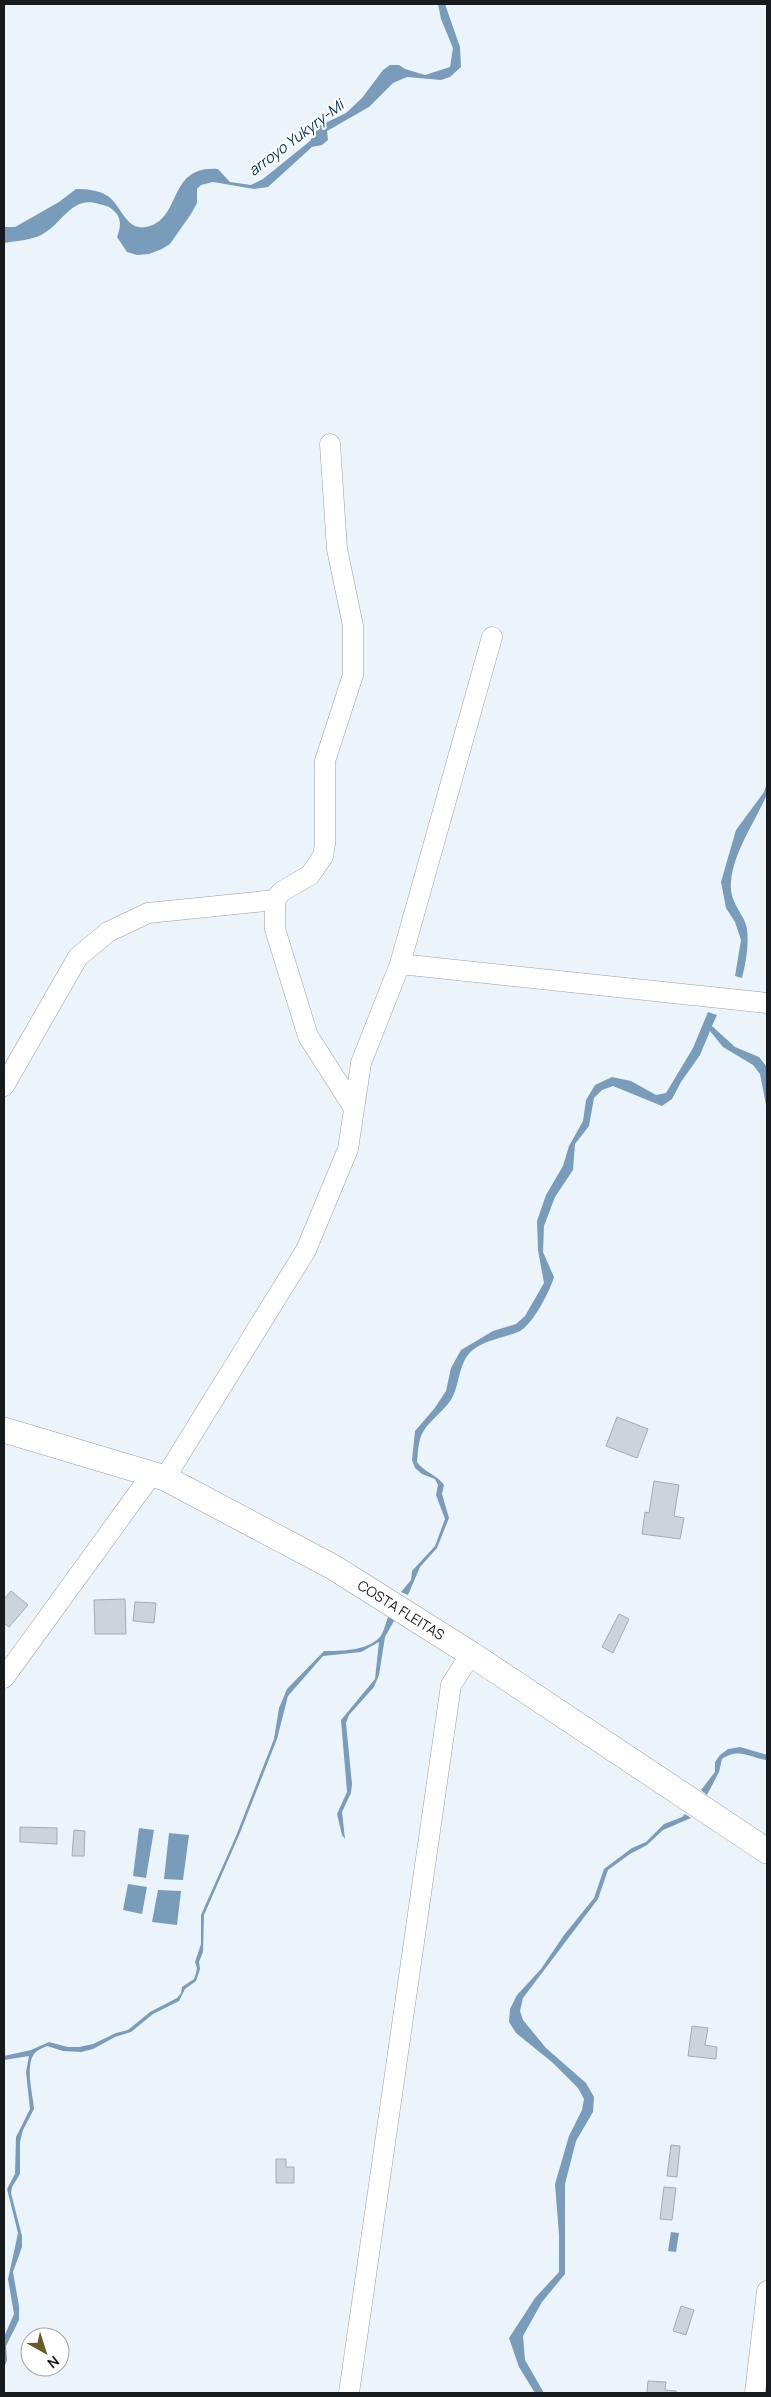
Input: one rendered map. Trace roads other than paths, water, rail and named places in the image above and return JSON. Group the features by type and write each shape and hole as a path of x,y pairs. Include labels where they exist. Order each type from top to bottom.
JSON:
{"main road":[{"name":"COSTA FLEITAS","path":"4,1430 158,1476 333,1567 471,1654 767,1851"}],"street":[{"path":"330,444 337,549 353,626 353,675 325,760 326,844 323,856 310,875 281,892 275,900 275,929 308,1036 354,1108"},
{"path":"4,1678 158,1476 306,1250 348,1149 361,1063 400,964 492,637"},
{"path":"4,1086 78,957 108,932 148,913 275,900"},
{"path":"400,964 767,1003"},
{"path":"349,2393 451,1685 471,1654"},
{"path":"755,2393 767,2291"}],"water":[{"path":"438,4 445,4 460,47 461,67 450,77 441,80 407,77 393,83 369,107 327,131 328,140 322,145 312,147 268,187 254,189 213,182 201,185 197,189 197,203 191,214 170,244 162,249 149,254 137,255 127,252 117,237 120,222 116,213 108,207 89,202 74,207 55,225 37,237 4,243 4,227 15,227 59,202 76,189 92,190 106,195 133,225 146,227 158,222 166,214 182,184 190,175 201,170 218,169 230,182 251,185 263,179 310,141 319,126 346,113 362,98 383,70 390,65 399,65 405,69 425,75 450,67 453,48 441,19"},
{"path":"767,783 767,794 736,859 731,882 732,897 747,929 747,954 742,978 735,976 741,940 735,922 726,908 721,882 736,830 764,792"},
{"path":"708,1012 717,1015 712,1026 735,1047 759,1057 767,1067 767,1110 760,1074 753,1065 723,1047 710,1031 700,1055 681,1082 672,1099 662,1106 613,1086 602,1090 594,1098 589,1126 575,1144 573,1170 555,1197 544,1226 543,1252 554,1277 545,1298 530,1322 520,1331 485,1343 469,1353 463,1364 451,1400 421,1435 417,1462 444,1485 442,1494 449,1518 437,1548 420,1567 408,1595 401,1592 411,1580 412,1571 435,1546 445,1519 436,1495 438,1485 435,1479 422,1474 415,1468 412,1460 415,1431 434,1409 446,1391 451,1368 461,1350 493,1331 516,1324 525,1316 544,1283 538,1250 537,1221 546,1195 563,1166 569,1146 583,1121 586,1100 595,1085 612,1077 631,1081 656,1095 666,1093 693,1048"},
{"path":"389,1615 395,1619 385,1637 379,1675 374,1687 349,1715 346,1723 352,1784 351,1793 342,1812 345,1839 342,1835 337,1814 347,1792 341,1720 375,1679 379,1642 361,1652 323,1656 288,1696 277,1739 240,1833 204,1915 203,1952 199,1962 200,1969 196,1981 185,1989 179,2001 153,2014 131,2032 115,2037 93,2049 81,2052 63,2051 47,2046 34,2054 30,2066 30,2081 34,2109 23,2130 20,2142 20,2174 12,2187 11,2193 22,2236 22,2247 13,2272 19,2306 19,2320 6,2346 7,2360 4,2368 4,2337 14,2314 8,2279 18,2233 7,2189 15,2174 16,2137 30,2109 26,2072 29,2056 4,2060 4,2056 31,2050 49,2042 68,2047 79,2047 93,2044 116,2033 128,2030 150,2012 177,1998 181,1993 182,1987 194,1979 197,1968 195,1962 201,1944 201,1915 236,1836 274,1739 279,1708 287,1689 324,1651 361,1648 375,1642 380,1637"},
{"path":"740,1747 767,1755 767,1760 744,1754 734,1754 722,1759 719,1772 707,1795 701,1790 715,1772 715,1762 728,1749"},
{"path":"685,1814 691,1818 663,1830 647,1845 630,1854 608,1870 598,1899 523,1998 520,2011 523,2020 546,2048 586,2083 594,2097 593,2112 576,2141 565,2184 565,2274 542,2302 523,2336 525,2360 544,2393 535,2393 519,2367 509,2338 535,2298 559,2272 559,2235 555,2184 569,2136 582,2110 584,2099 578,2088 553,2063 516,2033 509,2022 510,2009 517,1995 541,1969 564,1935 594,1898 604,1869 632,1848 646,1842 664,1824"},
{"path":"139,1828 154,1830 146,1878 133,1876"},
{"path":"169,1833 189,1835 183,1880 164,1879"},
{"path":"128,1884 147,1887 142,1914 123,1910"},
{"path":"158,1890 181,1891 177,1925 152,1922"},
{"path":"671,2232 679,2233 676,2252 668,2251"}],"water label":[{"name":"arroyo Yukyry-Mi","path":"296,138"}]}
